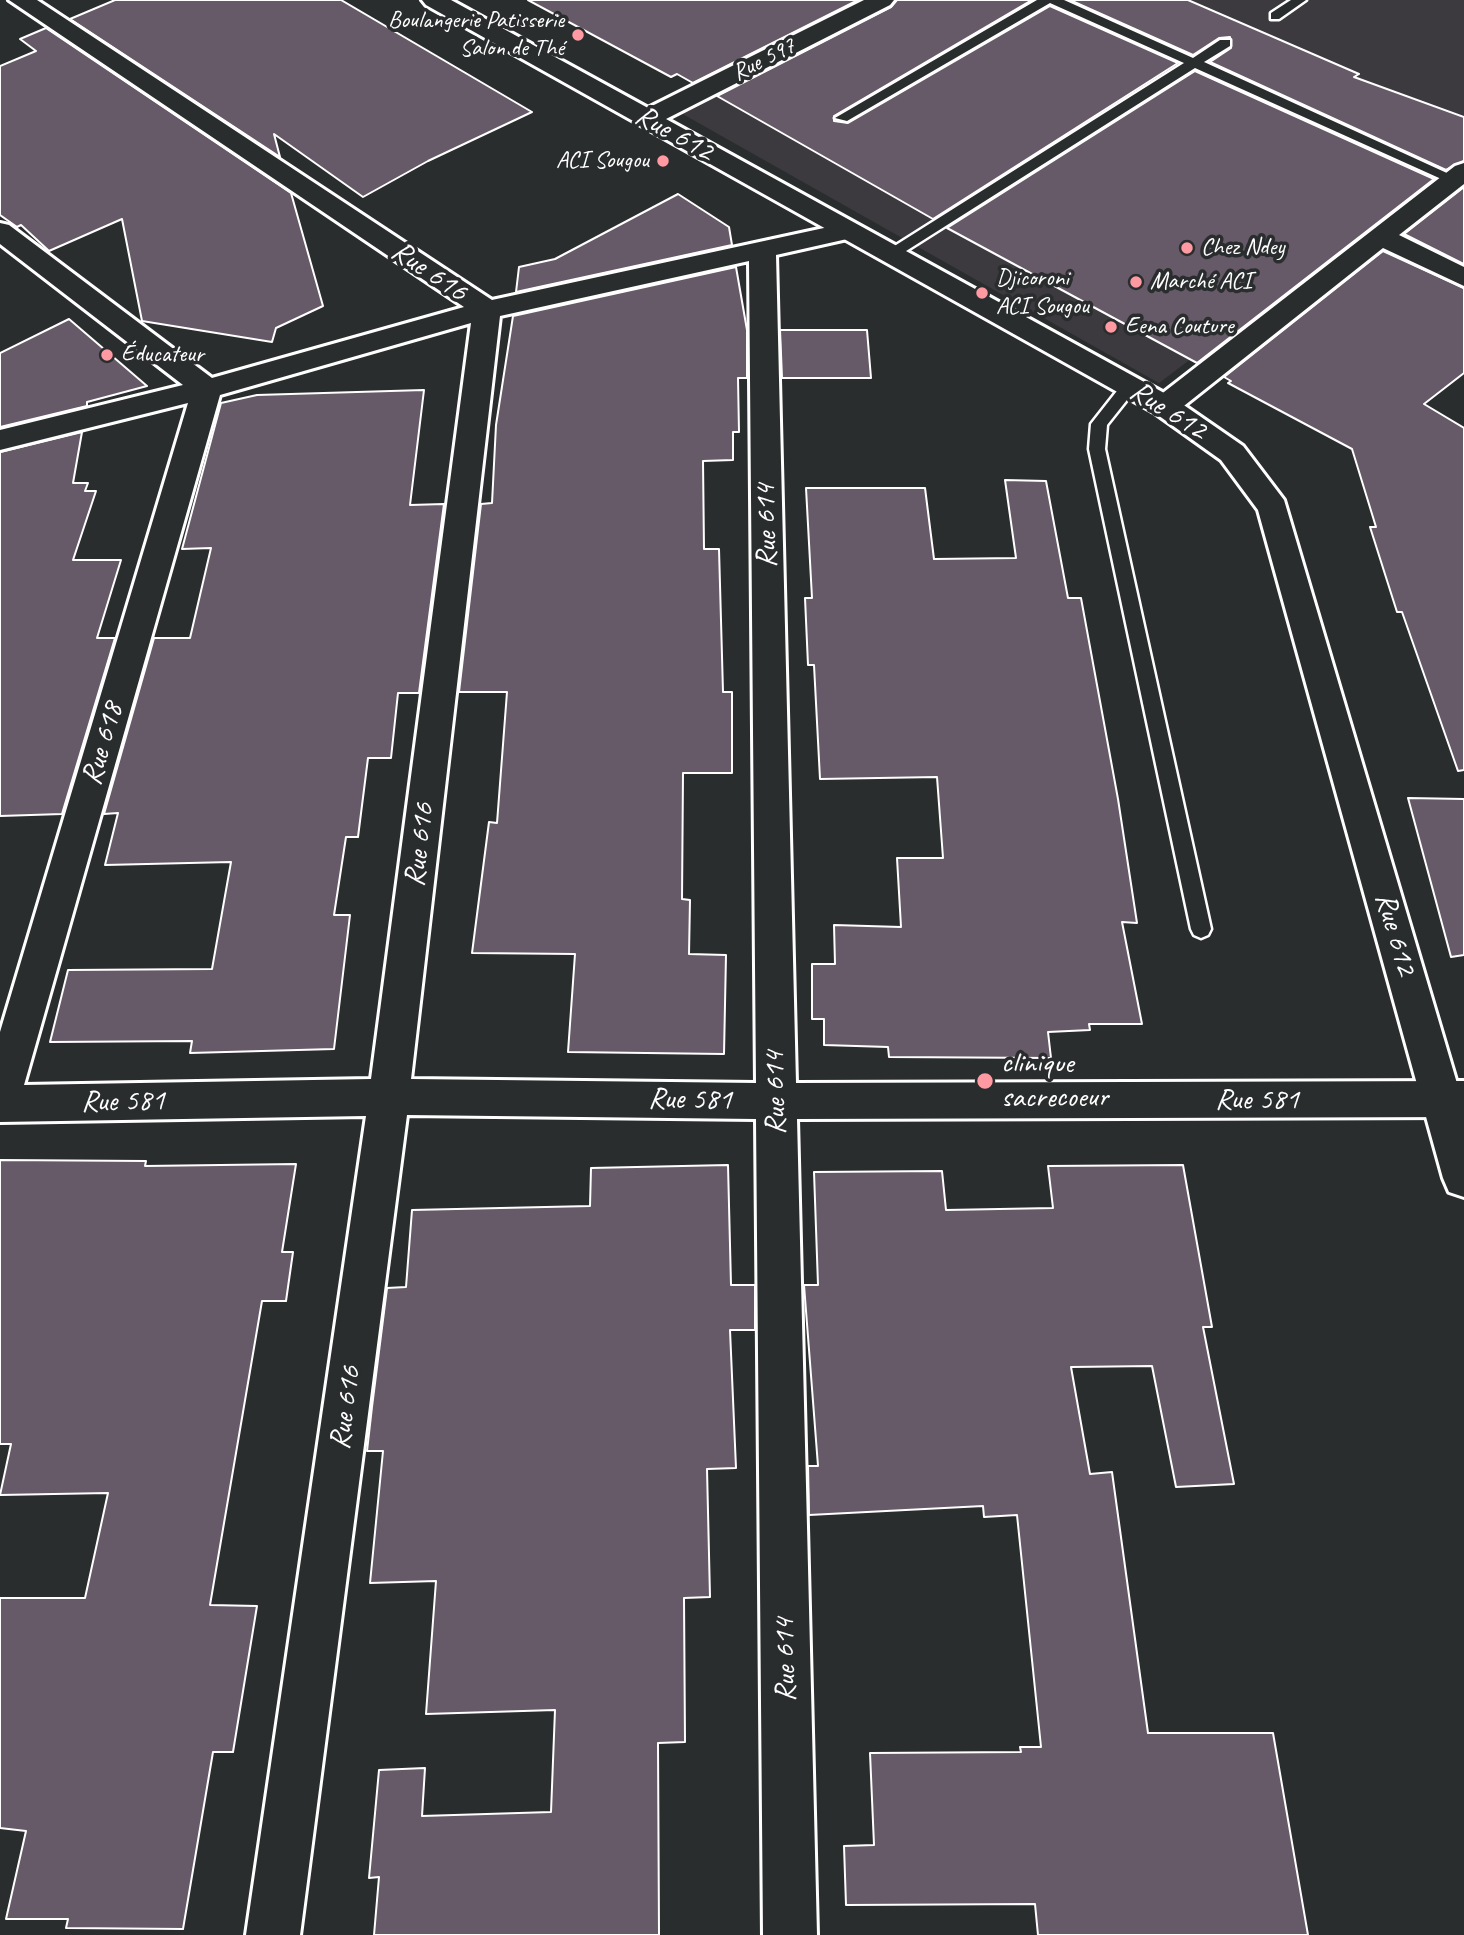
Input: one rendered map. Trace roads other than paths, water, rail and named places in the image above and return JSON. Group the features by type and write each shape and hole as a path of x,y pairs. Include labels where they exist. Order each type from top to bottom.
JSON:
{"street":[{"name":"Rue 616","path":"21,0 487,310 389,1097 273,1935"},
{"name":"Rue 612","path":"434,0 1130,386 1165,406 1232,453 1273,508 1453,1099 1464,1178"},
{"name":"Rue 597","path":"646,119 875,1"},
{"path":"1165,406 1459,175"},
{"path":"0,231 207,389"},
{"path":"0,440 207,389 487,310 762,252 847,231"},
{"path":"1381,237 1464,278"},
{"name":"Rue 614","path":"762,252 790,1935"},
{"name":"Rue 618","path":"0,1102 207,389"},
{"name":"Rue 581","path":"0,1102 389,1097 776,1101 1453,1099"}],"lane":[{"path":"842,118 1046,0"},
{"path":"1054,0 1459,175"},
{"path":"1275,16 1300,0"},
{"path":"890,255 1225,43"},
{"path":"1130,386 1100,424 1097,449 1201,929"}],"place":[{"name":"Boulangerie Patisserie Salon de Thé","path":"578,35"},
{"name":"ACI Sougou","path":"663,161"},
{"name":"Chez Ndey","path":"1187,248"},
{"name":"Marché ACI","path":"1136,282"},
{"name":"Djicoroni ACI Sougou","path":"982,293"},
{"name":"Eena Couture","path":"1111,327"},
{"name":"Éducateur","path":"107,355"},
{"name":"clinique sacrecoeur","path":"985,1081"}]}
